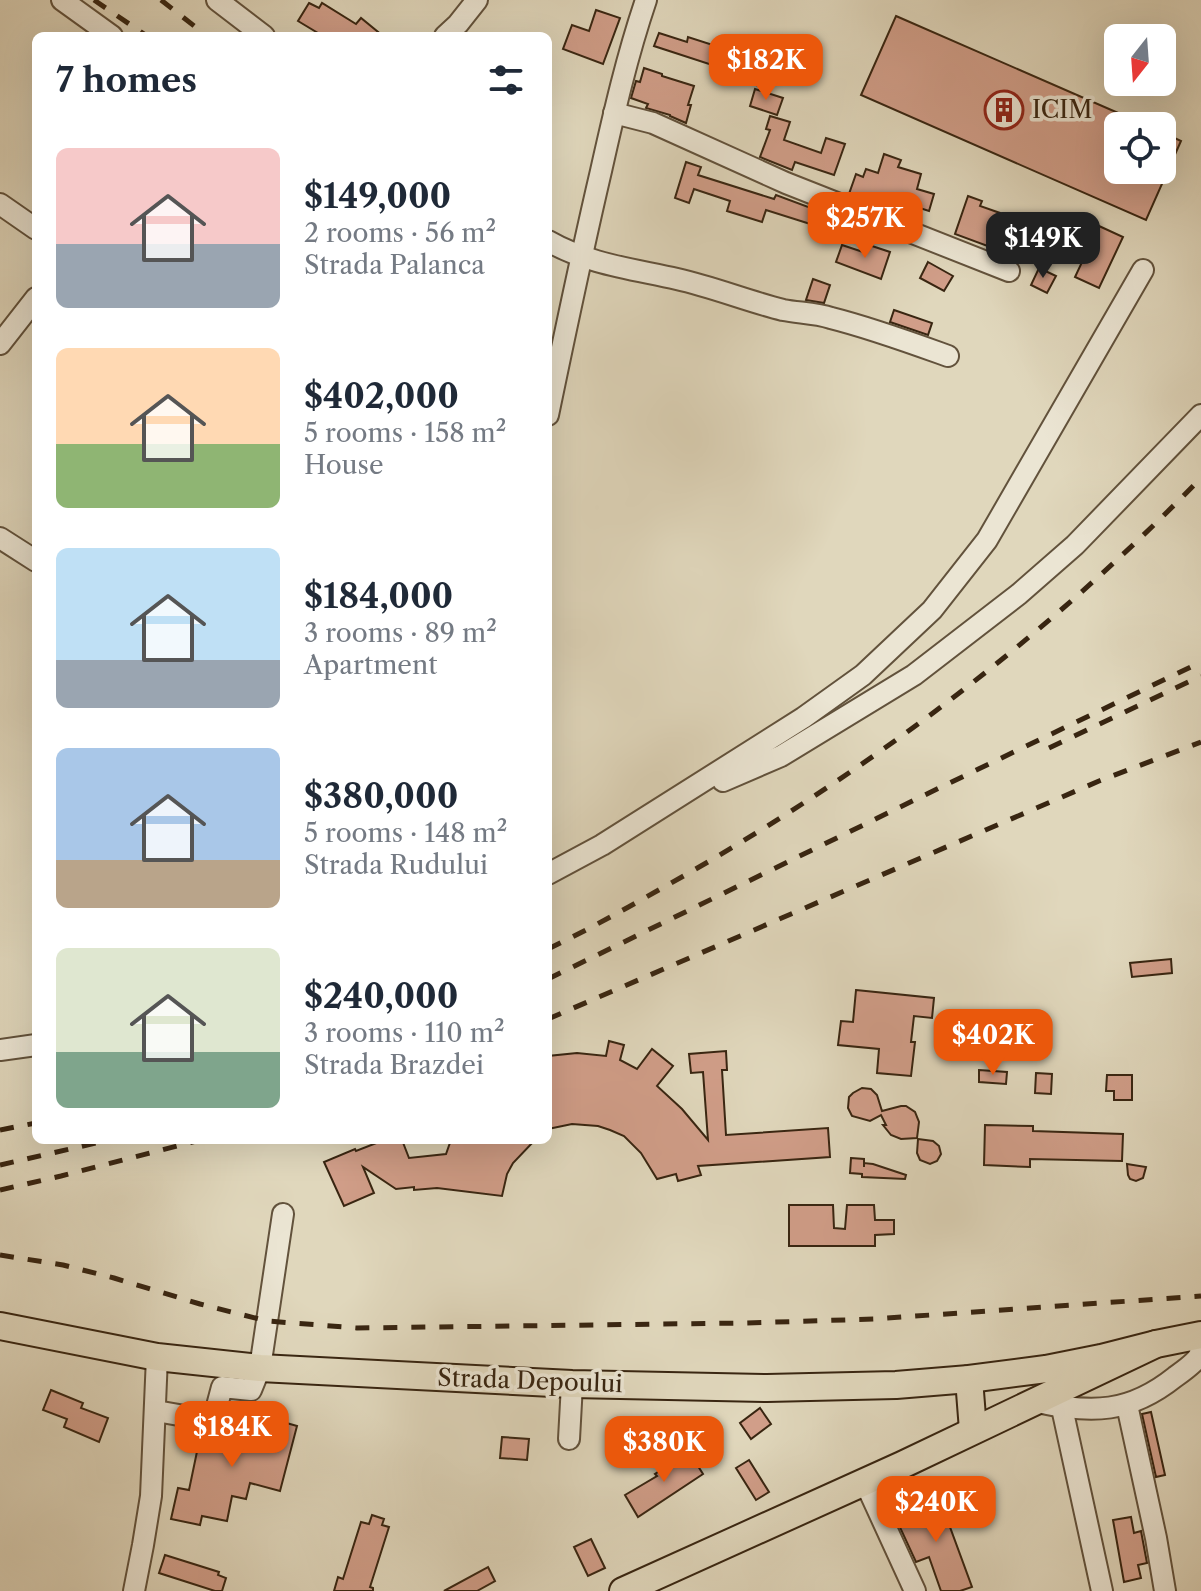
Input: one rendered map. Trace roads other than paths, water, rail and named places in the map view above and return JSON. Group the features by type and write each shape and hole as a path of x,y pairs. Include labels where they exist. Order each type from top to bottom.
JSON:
{"main road":[{"name":"Strada Depoului","path":"0,1326 157,1357 260,1368 572,1384 767,1388 896,1385 969,1379 1046,1369 1156,1344"},
{"path":"623,1591 973,1430 1050,1405 1156,1344 1200,1349"},
{"path":"969,1379 973,1430"}],"street":[{"path":"62,0 106,32"},
{"path":"217,0 259,32"},
{"path":"449,32 477,0"},
{"path":"552,396 614,113 646,0"},
{"path":"614,113 653,123 807,192 1009,271"},
{"path":"0,204 32,226"},
{"path":"552,243 621,268 678,279 785,310 827,316 867,327 948,356"},
{"path":"552,872 602,845 803,718 854,682 932,610 987,540 1143,270"},
{"path":"0,344 32,303"},
{"path":"665,806 781,756 914,675 1019,594 1075,545 1201,415"},
{"path":"0,538 32,558"},
{"path":"0,1050 32,1046"},
{"path":"156,1411 213,1421 222,1387 251,1390 260,1368 283,1214"},
{"path":"1102,1591 1050,1405 1108,1409 1127,1405 1163,1387 1200,1349"},
{"path":"134,1591 151,1496 157,1357"},
{"path":"569,1439 572,1384"},
{"path":"1127,1405 1165,1591"},
{"path":"865,1482 915,1591"}],"railway":[{"path":"94,0 141,32"},
{"path":"161,0 202,32"},
{"path":"552,947 757,832 893,742 958,694 1083,590 1201,478"},
{"path":"552,977 1201,662"},
{"path":"1049,748 1201,676"},
{"path":"552,1017 1099,781 1201,742"},
{"path":"0,1130 32,1124"},
{"path":"0,1165 92,1144"},
{"path":"0,1190 185,1144"},
{"path":"0,1255 63,1265 267,1321 357,1328 874,1319 1201,1296"}],"place":[{"name":"ICIM","path":"1004,110"}]}
